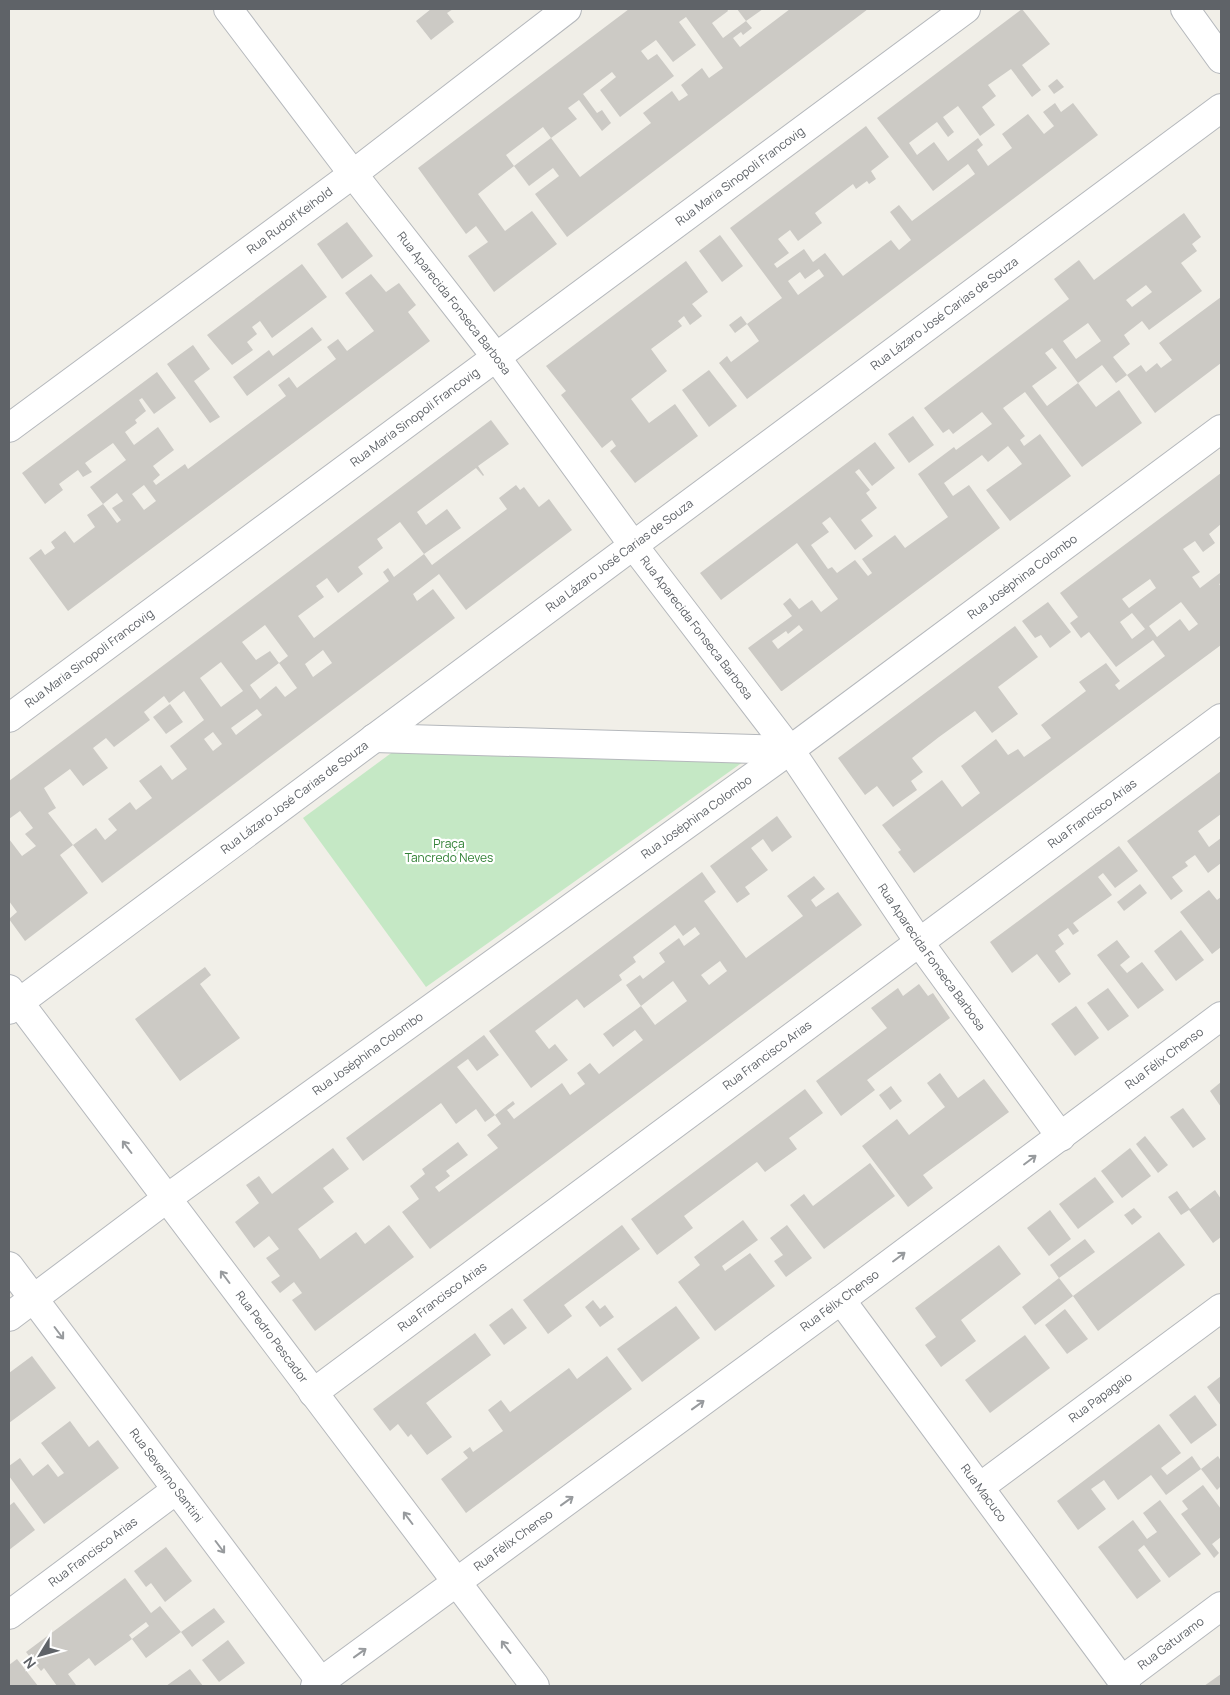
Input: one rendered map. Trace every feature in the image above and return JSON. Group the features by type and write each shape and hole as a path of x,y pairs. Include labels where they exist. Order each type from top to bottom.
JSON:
{"street":[{"name":"Rua Aparecida Fonseca Barbosa","path":"228,9 353,174 496,357 633,545 790,750 919,942 1061,1137"},
{"name":"Rua Rudolf Keihold","path":"9,428 353,174 567,9"},
{"name":"Rua Maria Sinopoli Francovig","path":"9,718 966,9"},
{"path":"1185,9 1221,59"},
{"name":"Rua Lázaro José Carias de Souza","path":"12,1001 374,738 1221,108"},
{"name":"Rua Joséphina Colombo","path":"33,1299 166,1200 790,750 1221,429"},
{"name":"Rua Francisco Arias","path":"313,1393 1221,718"},
{"path":"374,738 790,750"},
{"name":"Rua Pedro Pescador","path":"12,1001 166,1200 535,1686"},
{"name":"Rua Félix Chenso","path":"320,1685 1061,1137 1221,1016"},
{"name":"Rua Severino Santini","path":"9,1266 320,1685"},
{"path":"9,1317 33,1299"},
{"name":"Rua Macuco","path":"841,1300 1124,1683"},
{"name":"Rua Papagaio","path":"980,1487 1221,1308"},
{"name":"Rua Francisco Arias","path":"9,1614 176,1490"},
{"name":"Rua Gaturamo","path":"1124,1683 1221,1606"}],"green space":[{"name":"Praça Tancredo Neves","path":"394,751 743,762 426,987 303,818"}],"building":[{"path":"431,9 453,9 447,13 454,22 431,40 416,21"},
{"path":"629,9 727,9 728,11 712,23 723,38 746,21 752,28 743,35 741,32 733,38 740,47 790,9 868,9 567,237 535,194 559,176 553,168 529,186 514,166 478,194 505,231 532,211 557,244 494,292 468,256 488,242 476,226 466,234 418,168","holes":["686,17 723,68 709,78 702,68 681,85 688,95 679,101 672,91 643,113 651,123 580,177 551,138 577,119 568,108 579,100 602,131 611,123 602,110 597,113 583,94 612,72 616,77 600,90 620,117 674,76 657,54 648,60 641,51 656,40 673,62 696,45 679,22","543,127 551,138 514,166 506,155"]},
{"path":"737,9 763,9 746,21"},
{"path":"1022,9 1050,44 1022,65 1041,90 1032,97 1011,69 988,85 996,96 982,107 995,125 980,136 958,106 943,117 954,132 948,137 937,122 909,143 917,155 934,142 948,161 978,138 983,145 977,150 988,166 1012,148 1002,134 1028,114 1044,134 1054,126 1043,112 1055,103 1061,112 1073,103 1098,135 747,399 719,363 727,356 731,362 759,341 747,324 782,298 730,228 866,126 889,157 871,171 876,179 869,184 867,181 856,189 853,184 815,213 822,223 798,241 790,230 778,239 789,253 774,264 777,268 804,249 813,262 825,253 843,276 891,240 899,250 911,240 890,212 899,205 912,221 975,174 968,164 933,191 877,118","holes":["819,269 824,276 798,295 788,281 800,272 805,279"]},
{"path":"1057,79 1064,87 1054,94 1048,86"},
{"path":"1184,213 1201,237 1192,244 1197,251 1181,263 1202,291 1149,330 1142,321 1124,335 1130,344 1113,357 1127,375 1116,383 1102,365 1078,383 1096,407 1119,390 1142,423 1082,467 1025,392 1003,408 1025,436 1020,440 1024,446 1040,434 1071,476 1010,521 986,490 1022,464 1008,446 988,462 982,455 944,483 953,496 969,485 1000,528 781,691 748,648 792,616 783,604 790,598 799,609 812,600 821,612 838,599 797,543 721,600 700,573 875,442 895,468 872,486 859,469 855,472 870,490 866,493 877,508 861,520 873,536 855,550 830,517 822,523 829,532 811,545 828,569 832,567 837,573 855,560 868,576 872,573 862,559 895,535 905,548 948,517 918,474 954,447 956,450 992,424 982,412 953,434 949,429 943,433 924,408 1069,299 1054,279 1079,260 1094,280","holes":["1146,285 1152,292 1132,307 1126,300","1088,323 1101,341 1076,359 1063,341","1052,348 1078,383 1047,406 1032,386 1057,368 1045,353","799,625 803,630 778,649 772,641 786,631 788,634"]},
{"path":"347,222 373,256 342,279 317,244"},
{"path":"720,235 743,266 722,282 699,251"},
{"path":"686,261 708,292 692,304 702,316 690,325 684,316 678,321 682,326 651,349 667,371 631,399 649,423 675,404 698,436 635,483 610,451 616,446 612,440 602,448 561,395 566,391 546,366"},
{"path":"302,264 327,297 272,338 260,321 252,327 257,334 247,342 253,350 232,365 207,335"},
{"path":"371,274 386,292 399,283 416,305 408,312 430,341 68,611 29,558 41,549 45,555 55,548 51,542 65,531 74,543 95,527 87,515 103,504 90,487 126,460 113,443 85,463 92,472 83,477 78,470 59,484 63,490 45,504 22,473 157,372 176,398 154,414 142,398 139,400 146,411 135,420 137,423 125,432 134,445 158,427 174,450 153,466 160,475 153,481 156,485 185,464 188,469 286,396 278,385 289,377 297,388 336,359 327,347 338,339 347,351 374,331 345,293","holes":["144,485 156,501 144,510 132,494","117,493 123,501 112,508 121,520 117,523 103,504"]},
{"path":"1221,297 1221,363 1155,413 1127,375 1141,365 1146,372 1157,363 1161,368 1172,360 1159,343"},
{"path":"741,316 747,324 735,333 729,325"},
{"path":"312,327 322,340 247,396 233,377 269,350 273,356"},
{"path":"193,345 210,369 194,381 220,417 210,423 167,364"},
{"path":"709,370 737,406 709,427 682,390"},
{"path":"913,416 934,445 909,463 888,434"},
{"path":"491,420 509,444 478,466 483,476 476,468 417,512 426,525 447,509 461,528 424,554 432,565 507,509 499,498 516,485 520,490 524,487 539,507 549,499 572,530 466,610 439,574 413,594 417,601 433,589 455,618 102,883 73,845 60,855 88,893 25,941 9,919 17,912 9,901 9,839 22,856 36,846 25,834 33,828 20,811 9,819 9,781","holes":["400,522 424,554 394,577 388,568 383,572 389,581 314,638 298,616 324,597 316,586 327,578 338,593 363,574 358,567 383,548 377,539","265,625 288,656 279,663 270,651 256,660 242,642","323,650 332,663 313,677 305,664","221,662 243,691 221,707 200,678","279,663 297,688 285,697 276,686 260,699 250,685","184,691 204,720 170,746 187,769 172,780 161,765 139,781 152,798 136,810 130,802 108,819 117,830 105,840 96,828 73,845 48,813 56,808 44,788 70,769 83,786 108,768 93,748 106,738 114,747 150,720 144,712 164,696 169,703","257,709 262,715 236,735 231,728","213,732 222,744 213,751 204,739"]},
{"path":"1221,473 1221,524 1209,534 1215,543 1203,552 1195,541 1183,549 1200,572 1192,577 1200,588 1220,573 1221,645 914,873 898,852 901,850 882,825 942,780 962,807 980,793 961,766 996,739 1008,755 1018,749 1024,757 1051,738 1041,725 1086,691 1079,682 1106,663 1120,681 1115,685 1119,690 1165,656 1153,640 1116,667 1089,632 1081,638 1070,623 1078,617 1060,593","holes":["1150,579 1156,588 1129,608 1122,599","1181,602 1198,624 1189,631 1180,619 1157,637 1149,626","1132,613 1145,629 1132,639 1120,622"]},
{"path":"1048,602 1071,632 1050,648 1041,635 1035,638 1022,621"},
{"path":"1015,626 1038,657 998,687 1018,714 992,733 975,711 939,737 912,758 923,772 911,781 917,790 893,807 877,786 865,795 838,758"},
{"path":"170,704 183,722 166,734 153,717"},
{"path":"1221,771 1221,814 1198,831 1209,847 1221,838 1221,863 1208,873 1195,855 1185,862 1188,866 1172,877 1183,891 1171,900 1127,841"},
{"path":"777,816 792,837 772,852 763,839 751,848 768,870 745,887 750,894 737,903 710,866"},
{"path":"1119,846 1138,871 1115,888 1103,873 1098,877 1112,895 1073,923 1079,931 1073,935 1068,928 1058,935 1064,944 1055,951 1071,974 1059,983 1037,954 1012,973 990,942"},
{"path":"702,872 716,892 704,901 746,958 803,916 787,896 814,876 825,889 811,900 816,907 838,892 862,925 430,1249 402,1212 419,1199 410,1186 425,1174 422,1169 458,1142 468,1155 446,1171 450,1176 435,1187 439,1192 498,1148 487,1135 501,1124 495,1115 513,1101 515,1104 507,1110 514,1119 562,1083 570,1095 585,1084 577,1073 590,1063 599,1074 643,1040 635,1030 613,1047 603,1034 641,1006 626,985 640,975 643,979 665,962 659,953 679,938 684,946 700,934 695,927 683,936 675,925 633,957 636,962 619,975 622,980 584,1008 577,999 535,1031 549,1049 555,1044 568,1060 531,1088 489,1031","holes":["720,961 727,971 709,985 701,975","673,981 687,1001 655,1025 641,1006"]},
{"path":"1140,884 1147,893 1124,911 1117,902"},
{"path":"1209,890 1217,900 1221,897 1221,947 1212,954 1180,912"},
{"path":"1181,930 1204,960 1176,981 1154,951"},
{"path":"1117,940 1130,957 1120,965 1127,973 1142,962 1164,990 1138,1009 1097,955"},
{"path":"205,967 211,975 200,984 240,1038 180,1081 135,1019"},
{"path":"919,984 928,996 933,993 950,1018 867,1080 875,1090 841,1116 816,1081 887,1028 871,1008 898,988 903,996"},
{"path":"1108,988 1129,1016 1108,1031 1087,1003"},
{"path":"1076,1006 1099,1038 1075,1056 1051,1024"},
{"path":"484,1035 499,1055 477,1071 468,1059 457,1067 495,1115 485,1122 476,1109 456,1124 441,1103 363,1161 346,1138"},
{"path":"940,1073 958,1098 984,1079 1009,1112 923,1175 933,1188 908,1207 862,1146 897,1119 909,1135 945,1107 927,1083"},
{"path":"1221,1082 1221,1107 1210,1091"},
{"path":"891,1086 902,1101 890,1110 879,1095"},
{"path":"805,1089 823,1113 789,1138 797,1149 765,1172 757,1162 684,1216 693,1228 657,1255 631,1219"},
{"path":"1183,1108 1206,1139 1193,1148 1170,1117"},
{"path":"1145,1136 1168,1165 1158,1173 1136,1144"},
{"path":"333,1148 349,1169 323,1188 334,1202 298,1229 320,1259 356,1232 365,1244 389,1225 414,1257 315,1331 292,1300 302,1293 294,1282 280,1293 271,1282 280,1276 266,1258 279,1249 269,1236 254,1248 235,1222 259,1203 246,1185 259,1176 272,1194"},
{"path":"1130,1148 1151,1176 1122,1198 1101,1171"},
{"path":"870,1163 895,1196 824,1249 790,1205 804,1194 813,1206"},
{"path":"1095,1177 1114,1202 1078,1229 1059,1204"},
{"path":"1215,1190 1221,1199 1221,1237 1213,1243 1189,1210 1181,1215 1168,1197 1177,1191 1190,1209"},
{"path":"1134,1208 1142,1217 1132,1225 1124,1215"},
{"path":"1050,1210 1071,1239 1049,1256 1027,1228"},
{"path":"743,1220 758,1240 722,1266 725,1271 750,1253 775,1286 715,1331 678,1282 700,1265 694,1257"},
{"path":"622,1225 640,1249 564,1305 572,1316 548,1334 523,1300"},
{"path":"787,1225 812,1258 786,1277 774,1261 783,1255 770,1238"},
{"path":"1159,1232 1185,1265 1098,1331 1073,1296"},
{"path":"1085,1239 1095,1252 1059,1278 1050,1265"},
{"path":"999,1245 1021,1274 961,1320 976,1341 941,1367 925,1345 936,1337 915,1308"},
{"path":"1059,1278 1073,1296 1035,1325 1022,1307"},
{"path":"593,1300 600,1309 605,1305 614,1317 600,1327 585,1307"},
{"path":"676,1306 700,1338 642,1382 617,1349"},
{"path":"512,1308 527,1328 504,1345 489,1325"},
{"path":"1065,1309 1088,1339 1067,1354 1045,1325"},
{"path":"475,1333 491,1355 426,1403 452,1437 427,1455 411,1434 408,1437 398,1424 390,1431 373,1409"},
{"path":"1025,1335 1050,1368 990,1413 965,1380"},
{"path":"32,1356 56,1388 9,1423 9,1373"},
{"path":"607,1356 632,1389 466,1513 441,1479 468,1458 463,1452 470,1447 473,1452 503,1431 488,1410 501,1400 510,1412 569,1368 577,1379"},
{"path":"1221,1376 1221,1406 1207,1387"},
{"path":"1195,1395 1217,1425 1191,1444 1169,1415"},
{"path":"70,1421 89,1447 98,1440 119,1468 44,1524 9,1476 9,1466 20,1458 33,1476 48,1464 58,1477 64,1473 41,1443"},
{"path":"1159,1424 1181,1453 1161,1468 1167,1475 1192,1456 1201,1469 1166,1495 1151,1475 1118,1500 1104,1480 1091,1489 1106,1509 1078,1530 1057,1501"},
{"path":"1218,1456 1221,1461 1221,1486 1217,1490 1201,1469"},
{"path":"1203,1485 1221,1509 1221,1537 1212,1544 1219,1553 1214,1558 1181,1514 1188,1509 1182,1501"},
{"path":"1160,1500 1201,1554 1169,1578 1144,1545 1138,1550 1161,1581 1137,1599 1098,1547 1133,1520 1147,1539 1157,1532 1143,1513"},
{"path":"14,1502 35,1530 9,1550 9,1506"},
{"path":"166,1547 192,1581 165,1602 151,1583 146,1587 134,1571"},
{"path":"125,1578 151,1613 160,1606 181,1632 146,1658 132,1639 95,1666 89,1658 68,1674 76,1685 57,1686 44,1668 41,1671 26,1652","holes":["146,1622 149,1626 132,1639 129,1635"]},
{"path":"214,1608 225,1622 192,1647 181,1632"},
{"path":"228,1640 245,1663 219,1682 202,1660"},
{"path":"17,1659 38,1686 9,1686 9,1665"},
{"path":"190,1669 203,1686 166,1686"},
{"path":"1221,1674 1221,1686 1204,1686"}]}
